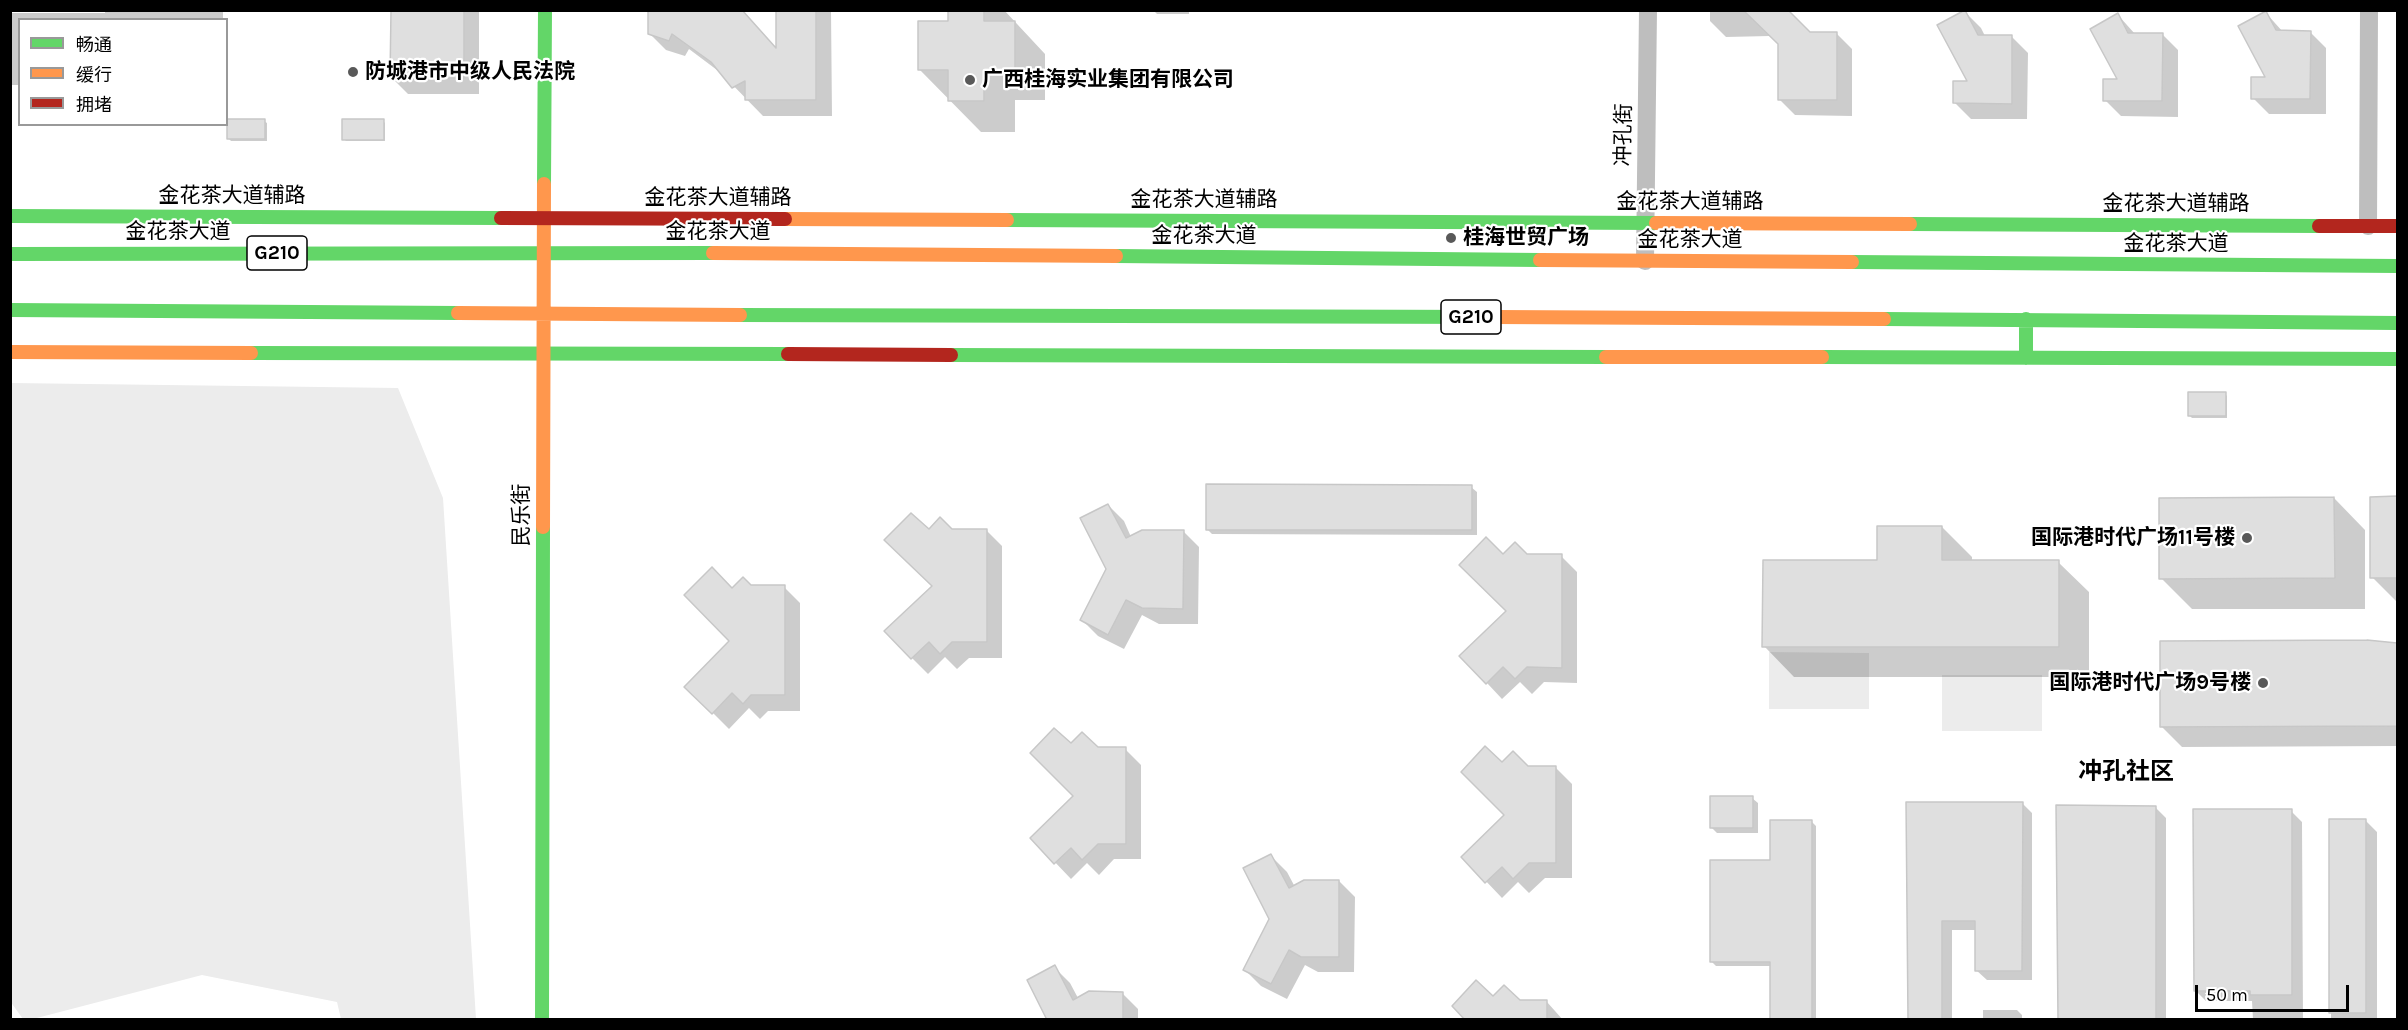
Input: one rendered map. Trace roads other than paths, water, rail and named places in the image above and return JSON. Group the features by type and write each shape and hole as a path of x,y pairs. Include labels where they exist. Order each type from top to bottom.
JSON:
{"main road":[{"name":"民乐街","path":"542,1020 545,10"},
{"name":"金花茶大道辅路","path":"10,216 2397,226"},
{"name":"金花茶大道","path":"10,254 544,252 2397,266"},
{"name":"G210","path":"10,310 2026,319 2397,323"},
{"path":"2026,319 2026,358"},
{"path":"10,352 2397,359"}],"street":[{"name":"冲孔街","path":"1645,261 1648,10"},
{"path":"2368,226 2369,10"}],"place":[{"name":"防城港市中级人民法院","path":"353,72"},
{"name":"广西桂海实业集团有限公司","path":"970,80"},
{"name":"桂海世贸广场","path":"1451,238"},
{"name":"国际港时代广场11号楼","path":"2247,538"},
{"name":"国际港时代广场9号楼","path":"2263,683"}],"district":[{"name":"冲孔社区","path":"2126,772"}]}
